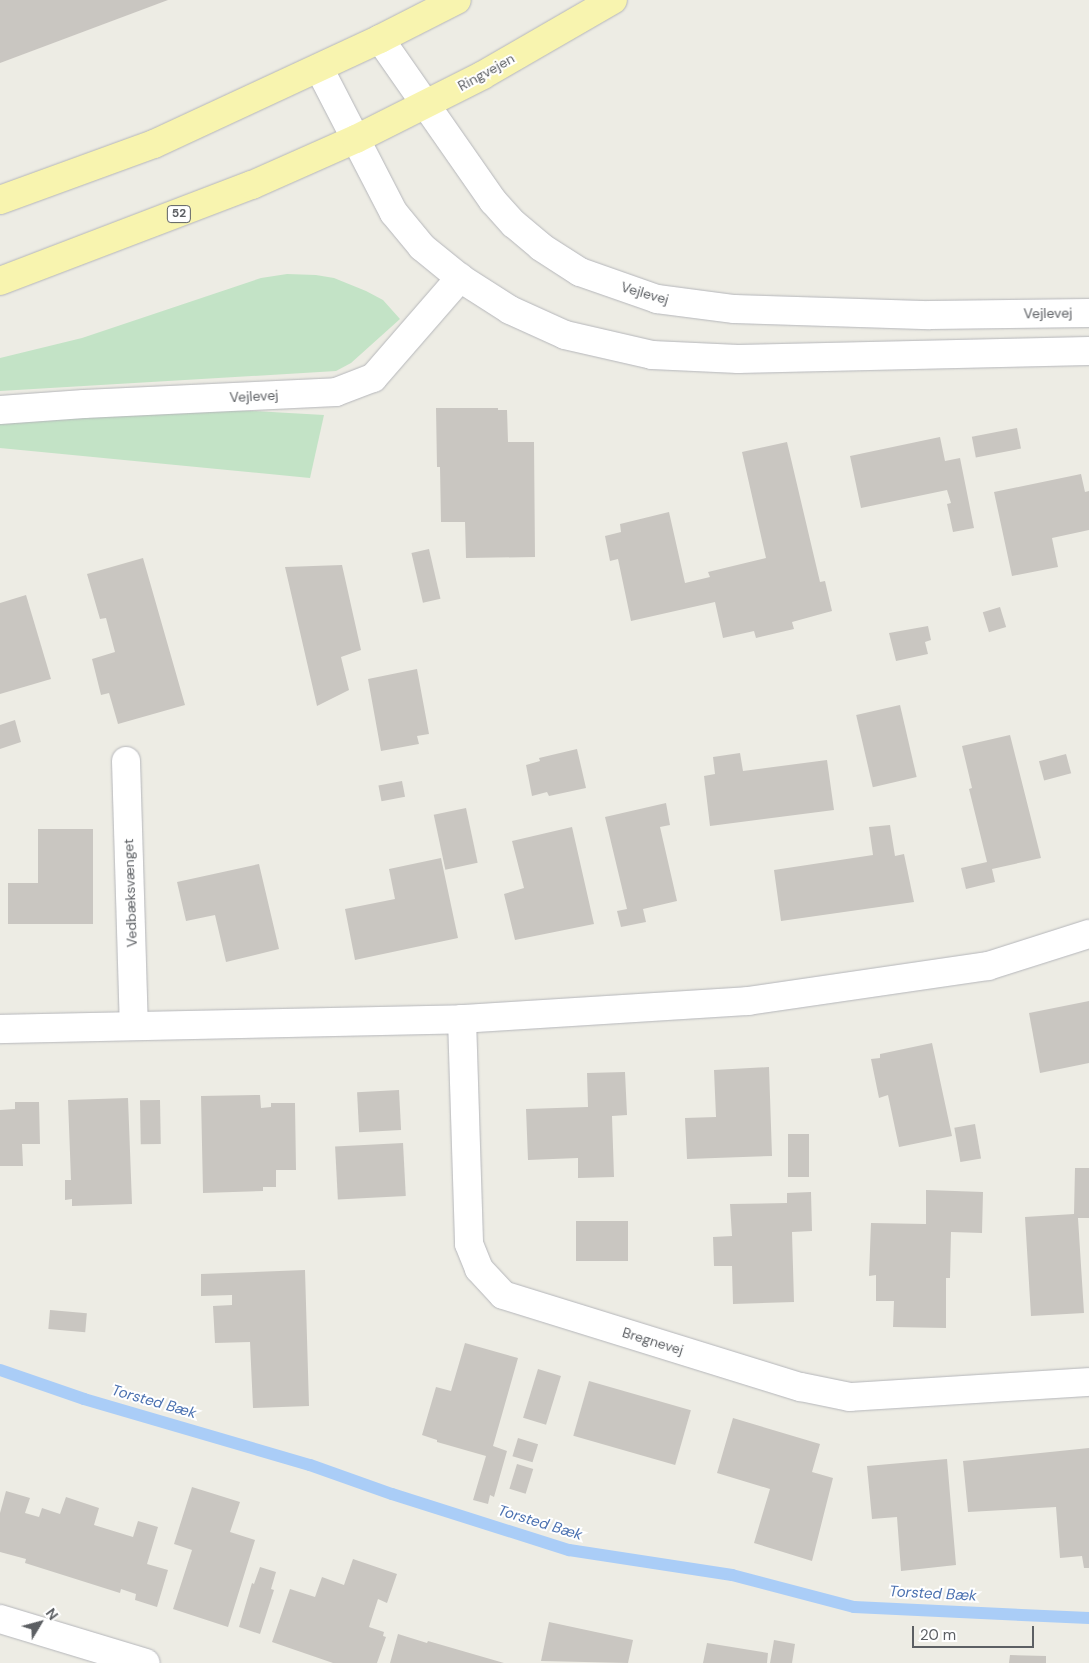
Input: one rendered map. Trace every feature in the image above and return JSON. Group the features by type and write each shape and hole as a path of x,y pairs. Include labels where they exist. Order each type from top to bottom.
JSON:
{"main road":[{"path":"0,200 154,144 380,40 457,0"},
{"name":"Ringvejen","path":"356,139 425,105 613,0"},
{"name":"52","path":"0,280 243,188 356,139"}],"street":[{"name":"Vejlevej","path":"380,40 493,201 520,230 541,247 580,272 657,299 734,309 930,314 1089,313"},
{"path":"319,68 394,213 422,247 460,278 510,310 565,335 652,356 738,358 1089,351"},
{"name":"Vejlevej","path":"0,410 336,392 373,378 460,278"},
{"name":"Vedbæksvænget","path":"126,761 134,1024"},
{"path":"0,1029 134,1024 462,1019 748,1001 988,966 1089,934"},
{"name":"Bregnevej","path":"462,1019 469,1244 479,1268 502,1295 801,1387 850,1397 1089,1382"},
{"path":"0,1619 146,1663"}],"green space":[{"path":"287,274 334,278 383,300 400,319 351,363 336,371 0,391 0,358 82,338 261,278"},
{"path":"182,407 324,415 310,478 0,448 0,418"}],"building":[{"path":"0,0 168,0 0,63"},
{"path":"436,408 498,408 498,410 507,410 508,442 534,442 535,557 466,558 465,522 441,522 440,467 437,467"},
{"path":"1017,428 1021,449 976,457 972,437"},
{"path":"940,437 945,461 960,458 974,528 953,532 947,504 951,503 947,490 861,508 850,456"},
{"path":"787,442 820,582 825,581 832,611 792,622 794,629 756,638 754,631 723,638 715,602 631,621 618,559 610,561 605,536 621,532 620,524 669,512 685,583 710,577 708,572 766,558 742,452"},
{"path":"1081,474 1085,492 1089,491 1089,530 1052,538 1058,567 1012,576 994,492"},
{"path":"429,549 440,599 423,603 411,553"},
{"path":"143,558 185,705 118,724 109,693 101,695 92,659 115,652 106,618 100,619 87,574"},
{"path":"342,565 361,650 341,657 349,690 317,706 285,567"},
{"path":"26,595 51,679 0,694 0,603"},
{"path":"1000,607 1006,627 989,632 983,612"},
{"path":"928,626 931,640 925,642 928,654 896,661 889,633"},
{"path":"417,669 429,734 417,736 419,744 381,751 368,679"},
{"path":"900,705 917,777 873,787 856,715"},
{"path":"15,720 21,742 0,749 0,725"},
{"path":"1010,735 1041,858 992,869 995,882 966,889 961,868 987,862 969,789 972,788 962,746"},
{"path":"577,749 586,788 549,796 547,792 532,796 526,765 540,761 539,758"},
{"path":"740,753 743,771 827,760 834,810 710,826 704,776 715,774 713,757"},
{"path":"1066,754 1071,773 1044,781 1039,761"},
{"path":"402,781 405,797 381,801 378,786"},
{"path":"666,803 670,825 660,827 677,901 643,909 646,922 621,927 617,911 627,909 605,817"},
{"path":"466,808 478,863 445,870 434,815"},
{"path":"890,825 895,856 904,854 914,902 781,921 774,870 873,855 869,827"},
{"path":"572,827 594,924 515,940 504,894 524,888 512,841"},
{"path":"38,829 93,829 93,924 8,924 8,883 38,883"},
{"path":"441,858 458,938 355,960 345,909 395,899 389,869"},
{"path":"259,864 279,949 226,962 215,915 186,921 177,882"},
{"path":"1089,1001 1089,1063 1040,1073 1029,1013"},
{"path":"932,1043 952,1136 899,1147 888,1095 879,1098 871,1059 880,1058 880,1054"},
{"path":"769,1067 772,1156 687,1159 685,1118 716,1117 714,1070"},
{"path":"625,1072 627,1115 612,1116 614,1177 578,1178 578,1158 528,1160 526,1109 588,1107 587,1073"},
{"path":"399,1090 401,1130 359,1132 357,1092"},
{"path":"260,1095 261,1108 271,1107 271,1103 295,1103 296,1170 276,1170 276,1187 263,1187 263,1191 203,1193 201,1096"},
{"path":"128,1098 132,1204 72,1206 72,1199 65,1200 65,1180 71,1180 68,1100"},
{"path":"140,1100 160,1100 161,1144 141,1144"},
{"path":"15,1102 39,1102 40,1144 22,1144 23,1166 0,1166 0,1110 15,1109"},
{"path":"975,1124 981,1158 960,1162 954,1128"},
{"path":"788,1134 809,1134 809,1177 788,1177"},
{"path":"403,1143 406,1196 338,1199 335,1147"},
{"path":"1075,1168 1089,1168 1089,1218 1078,1218 1084,1313 1031,1316 1025,1217 1074,1214"},
{"path":"926,1190 983,1192 982,1233 951,1232 950,1278 946,1278 946,1328 893,1327 894,1301 876,1301 876,1275 869,1276 871,1223 926,1224"},
{"path":"811,1192 812,1231 792,1232 794,1302 733,1304 732,1266 714,1266 713,1237 732,1236 730,1204 787,1203 787,1193"},
{"path":"576,1221 628,1221 628,1261 576,1261"},
{"path":"305,1270 309,1406 253,1408 250,1342 215,1343 213,1306 232,1305 232,1295 201,1296 201,1274"},
{"path":"50,1310 87,1313 85,1332 48,1329"},
{"path":"465,1343 518,1358 493,1446 507,1451 494,1497 490,1495 488,1504 473,1500 486,1456 437,1442 437,1440 422,1435 436,1387 451,1391"},
{"path":"538,1369 561,1376 546,1425 523,1418"},
{"path":"589,1381 691,1410 675,1465 573,1436"},
{"path":"733,1418 820,1444 812,1472 833,1478 812,1561 754,1543 770,1489 717,1473"},
{"path":"518,1438 538,1444 533,1462 512,1456"},
{"path":"1089,1448 1089,1568 1084,1568 1082,1556 1060,1558 1056,1507 968,1512 963,1461"},
{"path":"947,1459 956,1565 901,1571 897,1517 872,1519 867,1466"},
{"path":"517,1464 533,1469 526,1494 509,1489"},
{"path":"192,1487 240,1502 230,1532 255,1540 228,1627 173,1609 192,1550 174,1544"},
{"path":"6,1491 30,1498 25,1513 39,1517 42,1508 60,1514 66,1497 99,1508 94,1525 133,1537 138,1521 158,1527 147,1564 168,1570 157,1607 135,1600 136,1594 121,1589 120,1593 25,1563 26,1559 0,1552 0,1513"},
{"path":"353,1559 397,1574 387,1603 378,1599 369,1627 384,1632 383,1636 386,1637 377,1663 333,1663 272,1642 290,1589 315,1597 322,1577 344,1585"},
{"path":"260,1567 276,1572 271,1589 274,1590 260,1634 239,1627 252,1583 254,1584"},
{"path":"549,1622 633,1640 628,1663 541,1661"},
{"path":"398,1634 427,1643 428,1641 504,1663 390,1663"},
{"path":"774,1640 795,1644 792,1663 770,1663"},
{"path":"707,1643 768,1653 767,1663 703,1663"},
{"path":"1010,1655 1046,1656 1046,1663 1009,1663"}],"waterway":[{"name":"Torsted Bæk","path":"0,1370 84,1399 310,1465 392,1494 569,1550 732,1575 854,1607 1089,1618"}]}
